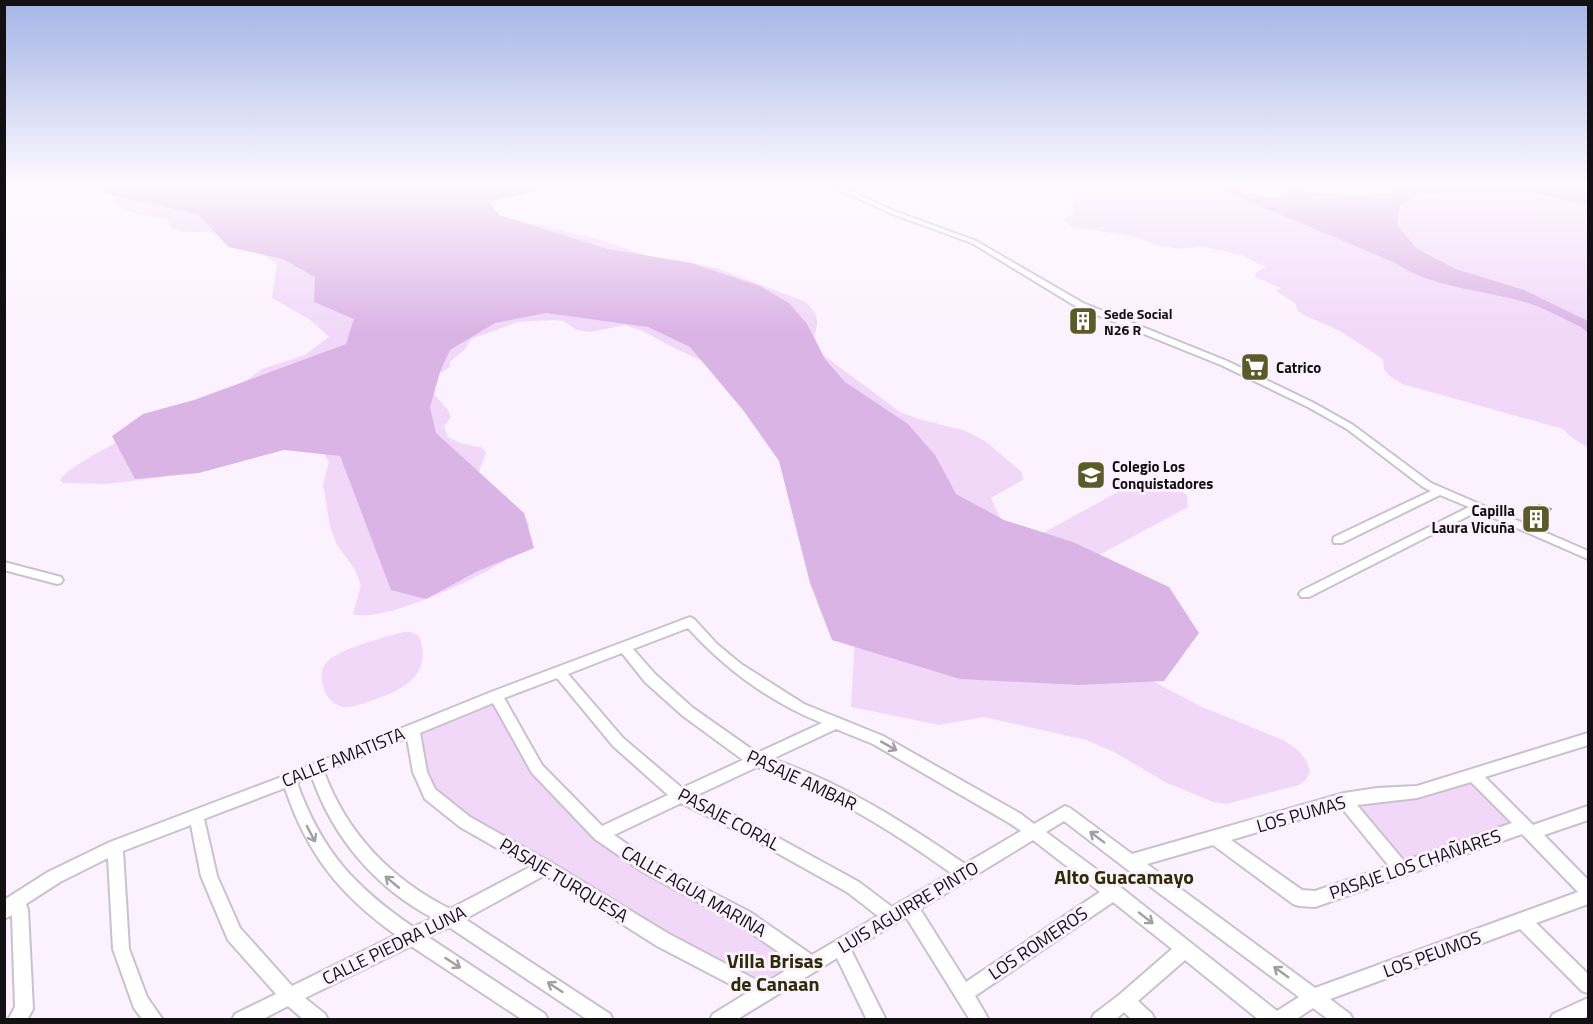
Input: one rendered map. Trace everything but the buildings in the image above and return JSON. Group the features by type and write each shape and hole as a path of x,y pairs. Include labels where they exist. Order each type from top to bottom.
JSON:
{"street":[{"path":"954,235 974,242 1080,305 1224,363 1311,405 1350,427 1418,480 1439,491 1588,555"},
{"path":"1338,540 1439,491"},
{"path":"1305,594 1476,508"},
{"path":"4,566 57,580"},
{"name":"CALLE AMATISTA","path":"10,906 54,878 115,847 690,622 737,668 799,708 835,723"},
{"name":"PASAJE AMBAR","path":"625,648 650,678 687,712 755,760 788,771 858,805 917,840 964,873"},
{"name":"PASAJE CORAL","path":"560,673 618,742 679,795 759,835 853,887 892,917"},
{"name":"CALLE AGUA MARINA","path":"496,696 537,769 600,834 648,867 744,918 813,965"},
{"path":"600,834 835,723 878,740 947,777 1016,819 1113,892 1274,1020"},
{"name":"PASAJE TURQUESA","path":"412,729 420,772 430,794 465,822 545,867 663,940 762,992"},
{"name":"LOS PUMAS","path":"1129,861 1344,800 1417,792 1475,776 1588,739"},
{"path":"316,768 340,821 368,859 410,897 424,907 450,918 604,1020"},
{"path":"1475,776 1588,893"},
{"path":"289,780 309,832 334,871 365,903 412,937 539,1020"},
{"path":"1344,800 1401,869"},
{"name":"LUIS AGUIRRE PINTO","path":"719,1020 762,992 910,908 1065,813 1129,861"},
{"name":"PASAJE LOS CHAÑARES","path":"1216,838 1299,898 1315,899 1527,829 1588,814"},
{"path":"196,815 209,876 234,934 289,996 319,1020"},
{"path":"115,847 121,950 140,1002 154,1020"},
{"path":"1129,861 1344,1020"},
{"name":"CALLE PIEDRA LUNA","path":"241,1020 450,918 545,867"},
{"name":"LOS ROMEROS","path":"963,994 1113,892"},
{"name":"LOS PEUMOS","path":"1279,1020 1314,996 1524,921 1588,893"},
{"path":"10,906 20,910 24,1009 17,1020"},
{"path":"910,908 980,1020"},
{"path":"1524,921 1588,985"},
{"path":"841,948 877,1020"},
{"path":"1100,1020 1185,949"},
{"path":"1125,1001 1146,1020"},
{"path":"1559,1020 1588,1007"}],"shaded area":[{"path":"217,235 562,235 608,249 691,263 760,286 789,303 807,324 825,359 845,382 908,424 935,455 956,494 1004,520 1073,542 1169,587 1199,633 1164,681 1079,685 960,679 832,640 810,583 779,461 743,410 690,347 648,327 546,313 495,323 450,350 440,372 430,407 436,433 524,513 534,548 478,571 426,599 391,590 340,456 284,450 199,473 135,479 112,436 143,414 194,400 346,344 354,319 314,302 315,277 283,259 228,247"},
{"path":"222,235 580,235 653,258 717,268 806,302 816,318 817,326 814,336 822,354 900,412 966,431 985,441 1022,472 1023,480 991,498 1004,526 1023,544 1136,482 1157,480 1174,486 1187,495 1188,507 1079,566 1133,665 1158,684 1200,706 1283,740 1298,750 1306,760 1310,771 1306,780 1299,785 1226,804 1213,802 1167,783 1114,752 1086,740 984,717 939,725 851,707 855,636 819,445 747,389 702,361 643,331 625,325 590,332 577,330 563,321 518,322 471,339 465,349 450,362 450,367 438,375 433,393 451,417 444,427 448,437 460,443 483,448 486,453 477,477 529,523 528,533 521,548 490,570 440,594 388,612 368,615 353,614 361,585 354,568 337,545 330,527 323,484 329,462 324,454 315,451 286,449 157,478 106,484 63,483 60,480 70,470 90,457 246,381 262,369 305,355 329,337 312,321 272,298 277,265 247,244"},
{"path":"1124,235 1588,235 1588,448 1563,429 1402,384 1388,375 1384,369 1383,359 1338,330 1304,315 1298,311 1295,303 1276,291 1281,288 1255,277 1256,272 1266,267 1241,255 1201,246 1182,249 1160,246"},
{"path":"1328,235 1405,235 1417,249 1456,269 1524,290 1588,321 1588,333 1581,327 1529,303 1439,283 1408,271 1393,262"},
{"path":"403,632 411,632 419,636 422,660 414,678 397,691 351,707 340,706 329,698 324,689 322,675 324,666 330,660 360,644"},
{"path":"492,703 529,769 594,837 643,874 739,927 789,959 789,969 768,983 758,982 667,933 466,816 436,794 424,771 418,731"},
{"path":"1468,783 1479,787 1511,821 1509,825 1405,863 1356,808 1357,804 1376,798 1420,798"}],"place":[{"name":"Sede Social N26 R","path":"1083,321"},
{"name":"Catrico","path":"1255,367"},
{"name":"Colegio Los Conquistadores","path":"1091,475"},
{"name":"Capilla Laura Vicuña","path":"1536,519"}],"district":[{"name":"Alto Guacamayo","path":"1124,876"},
{"name":"Villa Brisas de Canaan","path":"775,972"}]}
